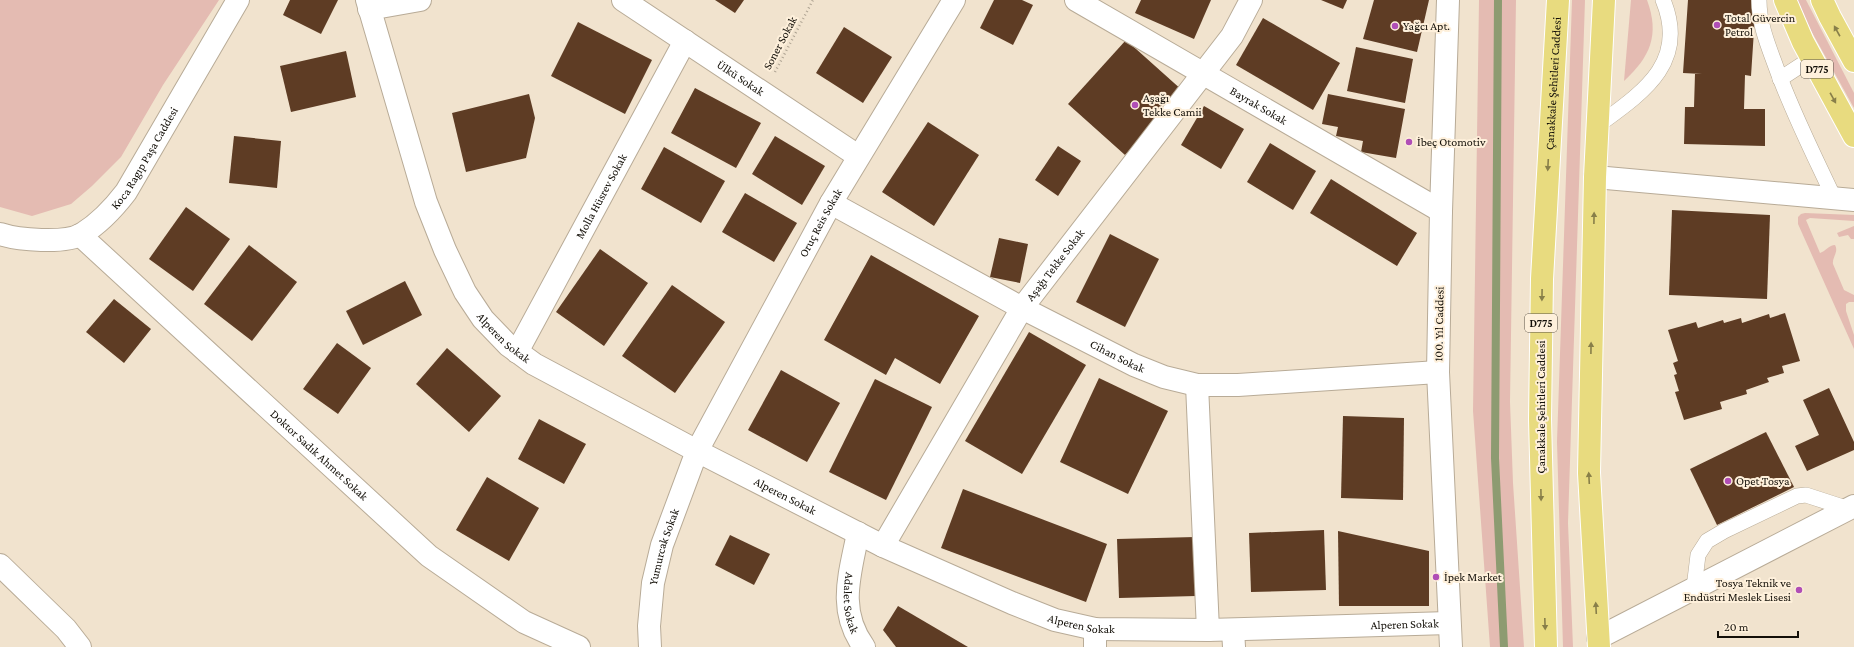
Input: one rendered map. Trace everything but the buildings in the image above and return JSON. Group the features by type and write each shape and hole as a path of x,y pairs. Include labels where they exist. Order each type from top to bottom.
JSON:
{"main road":[{"name":"Çanakkale Şehitleri Caddesi","path":"1546,647 1540,419 1542,279 1558,0"},
{"path":"1598,642 1589,473 1595,177 1604,0"},
{"name":"D775","path":"1785,0 1812,58 1854,136"},
{"name":"D775","path":"1822,0 1854,61"}],"street":[{"name":"Koca Ragıp Paşa Caddesi","path":"0,234 10,238 48,241 80,235 106,217 126,192 238,0"},
{"path":"368,5 420,0"},
{"name":"Ülkü Sokak","path":"623,0 858,156"},
{"name":"Oruç Reis Sokak","path":"697,451 831,202 954,0"},
{"name":"Bayrak Sokak","path":"1076,0 1441,211"},
{"name":"Aşağı Tekke Sokak","path":"883,546 1022,308 1202,72 1232,36 1251,0"},
{"name":"100. Yıl Caddesi","path":"1448,0 1441,211 1438,372 1451,647"},
{"name":"Alperen Sokak","path":"368,5 426,202 445,250 465,292 483,319 517,352 534,364 697,451 883,546 1095,638 1208,630 1234,638 1449,623"},
{"name":"Molla Hüsrev Sokak","path":"517,352 685,41"},
{"path":"1595,177 1844,199"},
{"name":"Cihan Sokak","path":"831,202 1022,308 1134,365 1164,377 1197,385 1238,385 1438,372"},
{"name":"Doktor Sadık Ahmet Sokak","path":"80,235 429,556 524,622 579,647"},
{"path":"1197,385 1208,630"},
{"name":"Yumurcak Sokak","path":"650,647 649,626 653,583 662,545 697,451"},
{"path":"1598,642 1694,588 1851,507"},
{"name":"Adalet Sokak","path":"858,533 846,590 848,615 857,638 864,647"},
{"path":"0,565 66,629 80,647"}],"lane":[{"path":"1597,126 1650,85 1664,64 1670,46 1671,28 1663,0"},
{"path":"1759,0 1759,14 1763,30 1780,79 1799,124 1844,199"},
{"path":"1780,79 1812,58"},
{"path":"1694,588 1698,555 1707,541 1724,531 1797,496 1806,495 1851,507"}],"path":[{"name":"Soner Sokak","path":"763,94 813,0"}],"shaded area":[{"path":"0,0 219,0 163,85 121,157 92,186 71,204 32,216 0,207"},
{"path":"1479,0 1516,0 1510,402 1513,483 1524,647 1490,647 1473,411"},
{"path":"1572,0 1585,0 1568,523 1573,647 1563,647 1557,442"},
{"path":"1631,0 1647,0 1653,24 1650,45 1646,54 1633,72 1624,81"},
{"path":"1797,0 1806,0 1854,93 1854,108 1804,18"},
{"path":"1805,213 1854,215 1854,221 1810,218 1806,220 1820,253 1835,245 1836,252 1833,259 1833,264 1844,290 1854,295 1854,302 1849,302 1846,304 1846,311 1854,335 1854,349 1798,224 1798,217"},
{"path":"1854,226 1854,239 1851,239 1848,235 1839,237 1837,233"}],"waterway":[{"path":"1498,0 1495,458 1504,647"}],"place":[{"name":"Total Güvercin Petrol","path":"1717,25"},
{"name":"Yağcı Apt.","path":"1395,26"},
{"name":"Aşağı Tekke Camii","path":"1135,105"},
{"name":"İbeç Otomotiv","path":"1409,142"},
{"name":"Opet Tosya","path":"1728,481"},
{"name":"İpek Market","path":"1436,577"},
{"name":"Tosya Teknik ve Endüstri Meslek Lisesi","path":"1799,590"}]}
